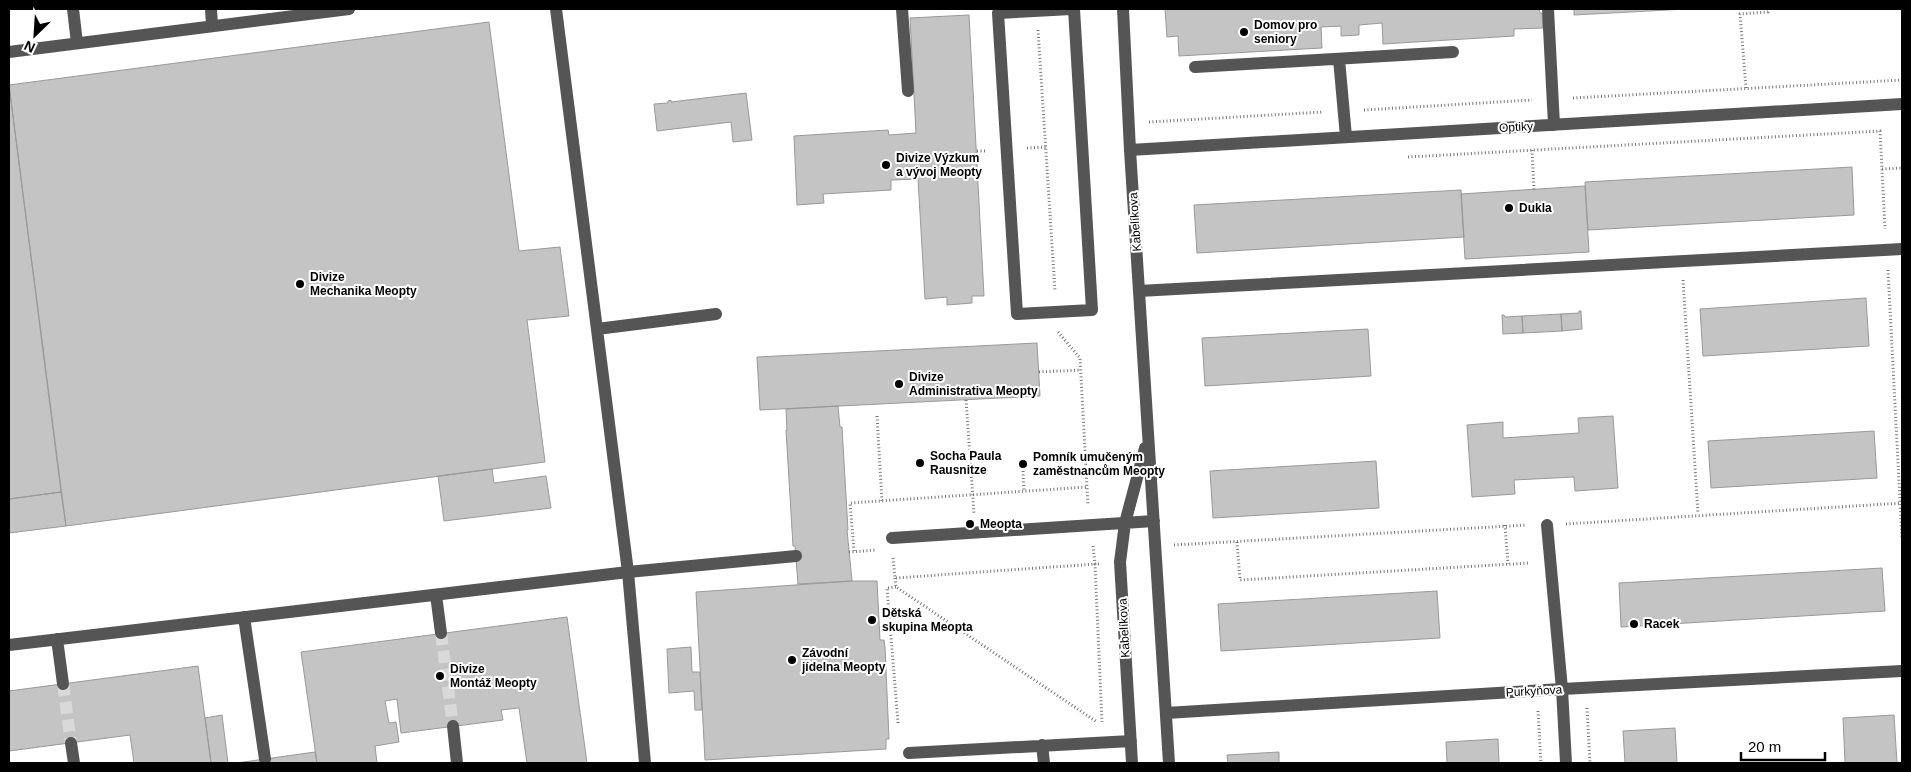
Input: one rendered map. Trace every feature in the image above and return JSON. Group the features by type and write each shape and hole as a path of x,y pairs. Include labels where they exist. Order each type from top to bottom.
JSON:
{"street":[{"path":"73,9 77,43"},
{"path":"210,9 212,26"},
{"path":"9,52 349,9"},
{"path":"556,9 628,572 645,763"},
{"path":"902,9 908,91"},
{"path":"1072,9 1092,310 1017,314 998,13 1072,9"},
{"name":"Kabelíkova","path":"1123,9 1130,150 1169,763"},
{"path":"1548,9 1554,125"},
{"path":"1194,67 1453,52"},
{"path":"1339,59 1346,137"},
{"name":"Optiky","path":"1130,150 1902,104"},
{"path":"1139,292 1902,249"},
{"path":"597,329 716,314"},
{"name":"Kabelíkova","path":"1132,763 1120,562 1125,523 1148,436"},
{"path":"892,544 975,533 1154,521"},
{"path":"1547,525 1562,689 1566,763"},
{"path":"9,645 628,572 796,556"},
{"path":"436,595 441,633"},
{"path":"244,617 265,759"},
{"path":"57,639 63,684"},
{"name":"Purkyňova","path":"1166,713 1902,671"},
{"path":"453,726 457,763"},
{"path":"909,753 1131,741"},
{"path":"71,743 74,763"},
{"path":"1042,745 1044,763"}],"path":[{"path":"1746,88 1740,14 1768,12 1768,9"},
{"path":"898,723 887,588 896,587 1102,726 1096,564 1087,487 1080,358 1058,333 1036,11"},
{"path":"1146,122 1450,107 1552,99 1902,80"},
{"path":"1404,157 1880,131 1902,539"},
{"path":"1532,150 1534,190"},
{"path":"1882,169 1902,168"},
{"path":"1682,261 1698,514"},
{"path":"1039,372 1081,370"},
{"path":"966,400 975,533"},
{"path":"877,416 882,500"},
{"path":"1023,471 1024,491"},
{"path":"854,551 850,503 1087,487"},
{"path":"1505,525 1508,564"},
{"path":"1237,542 1240,580 1532,563"},
{"path":"892,544 896,587"},
{"path":"849,552 883,550"},
{"path":"895,578 1096,564"},
{"path":"1587,708 1590,763"},
{"path":"1538,711 1541,763"}],"building":[{"name":"Domov pro seniory","path":"1165,9 1539,9 1540,13 1542,13 1543,28 1514,29 1514,36 1383,44 1382,23 1359,25 1359,35 1341,36 1341,26 1321,27 1322,48 1179,56 1178,36 1167,37"},
{"path":"1574,9 1686,9 1574,15"},
{"name":"Divize Výzkum a vývoj Meopty","path":"969,15 984,296 972,296 972,303 947,305 947,297 925,299 918,179 891,180 891,190 823,194 824,203 797,205 794,136 888,130 889,135 916,133 910,18"},
{"name":"Divize Mechanika Meopty","path":"489,22 519,251 560,247 569,316 527,320 545,462 66,526 9,85"},
{"path":"9,85 61,492 9,499"},
{"path":"746,93 752,140 733,142 731,122 657,131 654,104 668,103 671,100 671,102"},
{"path":"1852,167 1854,215 1588,230 1585,182"},
{"path":"1585,186 1589,252 1465,259 1461,194"},
{"path":"1461,190 1464,237 1197,253 1194,205"},
{"path":"1866,298 1869,346 1703,356 1700,309"},
{"path":"1581,311 1582,329 1562,331 1561,314 1579,313"},
{"path":"1561,314 1562,331 1523,333 1522,316"},
{"path":"1502,315 1505,317 1522,316 1523,333 1503,334"},
{"path":"1368,329 1371,376 1205,386 1202,338"},
{"name":"Divize Administrativa Meopty","path":"1037,343 1040,396 760,410 757,357"},
{"path":"838,406 840,427 842,427 847,530 852,581 798,584 795,546 793,546 786,409"},
{"path":"1613,416 1618,488 1575,491 1574,477 1514,480 1515,494 1472,497 1467,425 1503,422 1503,438 1579,433 1578,418"},
{"path":"1874,431 1877,478 1711,488 1708,441"},
{"path":"1376,461 1379,508 1213,518 1210,471"},
{"path":"492,469 494,483 546,476 551,508 444,521 438,476"},
{"path":"61,492 66,526 9,533 9,499"},
{"path":"1882,568 1885,611 1621,627 1619,583"},
{"name":"Závodní jídelna Meopty","path":"852,581 877,581 880,640 884,640 885,647 889,739 886,739 886,749 705,760 696,592"},
{"path":"1437,591 1440,638 1221,651 1218,604"},
{"name":"Divize Montáž Meopty","path":"567,617 587,763 527,763 519,708 501,710 503,720 401,733 397,699 385,701 389,723 396,722 399,742 375,746 377,763 317,763 301,652"},
{"path":"691,647 692,672 700,672 702,710 695,710 694,691 669,693 667,649"},
{"path":"198,666 211,763 134,763 130,735 9,751 9,691"},
{"path":"222,715 228,763 211,763 205,718"},
{"path":"1894,715 1897,763 1845,763 1843,718"},
{"path":"1675,728 1677,763 1625,763 1623,731"},
{"path":"1498,739 1499,763 1447,763 1446,742"},
{"path":"315,752 317,763 236,763 265,759"},
{"path":"1279,752 1279,763 1228,763 1227,755"}],"tunnel":[{"path":"441,633 453,726"},
{"path":"63,684 71,743"}],"place":[{"name":"Domov pro seniory","path":"1244,32"},
{"name":"Divize Výzkum a vývoj Meopty","path":"886,165"},
{"name":"Dukla","path":"1509,208"},
{"name":"Divize Mechanika Meopty","path":"300,284"},
{"name":"Divize Administrativa Meopty","path":"899,384"},
{"name":"Socha Paula Rausnitze","path":"920,463"},
{"name":"Pomník umučeným zaměstnancům Meopty","path":"1023,464"},
{"name":"Meopta","path":"970,524"},
{"name":"Dětská skupina Meopta","path":"872,620"},
{"name":"Racek","path":"1634,624"},
{"name":"Závodní jídelna Meopty","path":"792,660"},
{"name":"Divize Montáž Meopty","path":"440,676"}]}
